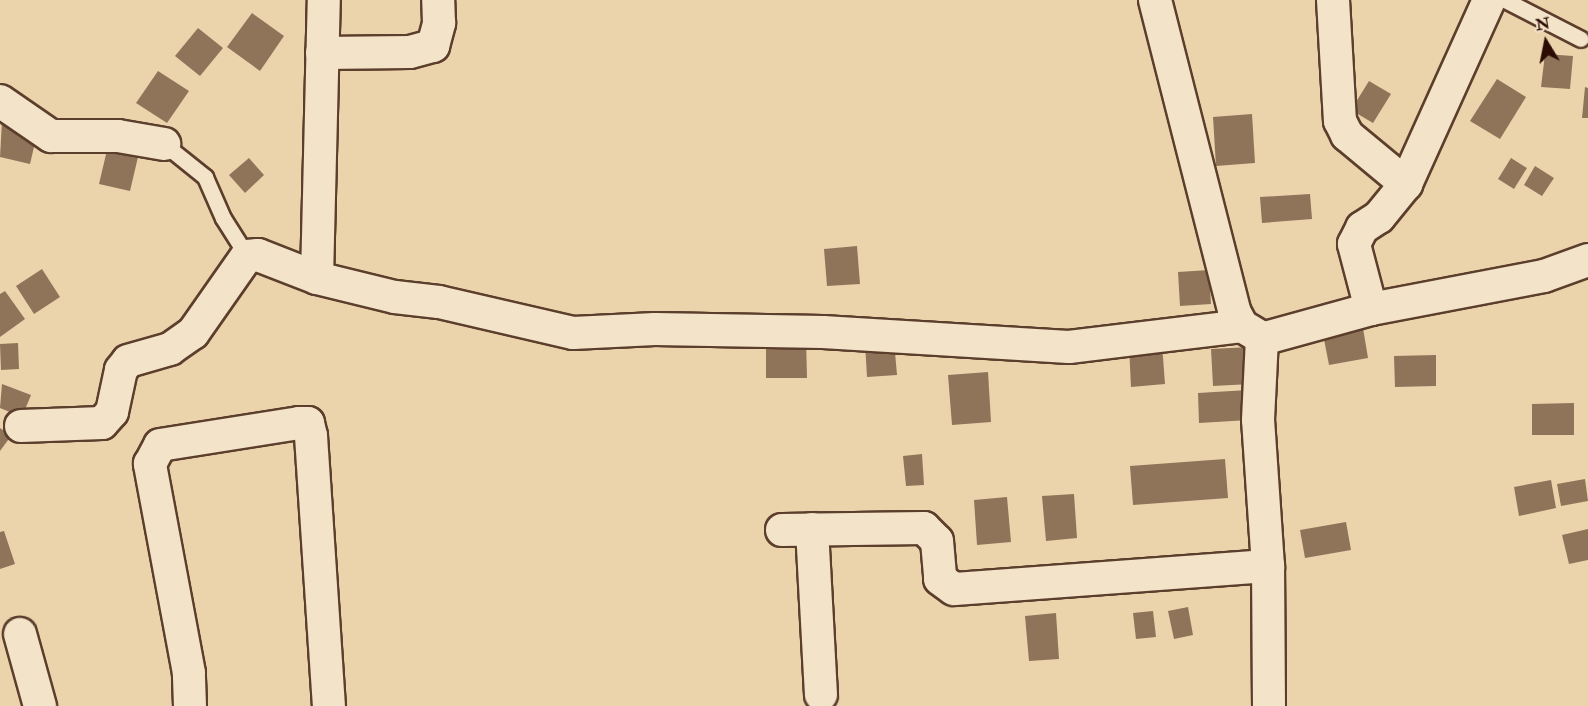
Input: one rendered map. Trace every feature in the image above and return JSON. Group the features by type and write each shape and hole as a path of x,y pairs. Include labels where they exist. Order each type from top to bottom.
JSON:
{"street":[{"path":"317,278 324,0"},
{"path":"322,53 410,52 433,46 438,0"},
{"path":"1155,0 1234,311 1252,333 1268,566 1269,706"},
{"path":"1333,0 1340,121 1347,135 1406,184"},
{"path":"1371,309 1354,244 1362,228 1379,217 1406,184 1489,0"},
{"path":"0,101 51,136 118,136 164,144"},
{"path":"21,426 102,423 112,412 121,370 128,361 170,350 193,333 247,256 258,255 317,278 573,333 655,328 823,332 1069,347 1252,333 1544,276 1588,260"},
{"path":"190,706 189,673 150,464 160,445 308,423 311,436 329,706"},
{"path":"821,695 797,529 924,528 937,542 940,579 954,588 1268,566"},
{"path":"20,634 40,706"}],"lane":[{"path":"1505,0 1581,39"},
{"path":"164,144 205,177 223,218 247,256"}],"building":[{"path":"252,13 284,36 260,71 227,47"},
{"path":"198,28 223,48 200,76 175,56"},
{"path":"1545,54 1573,56 1570,89 1541,87"},
{"path":"158,71 189,91 167,123 136,103"},
{"path":"1497,79 1526,97 1500,139 1470,121"},
{"path":"1369,81 1391,94 1373,123 1351,110"},
{"path":"1585,87 1588,88 1588,118 1582,118"},
{"path":"1252,114 1255,163 1216,166 1213,117"},
{"path":"2,121 38,130 30,164 0,157"},
{"path":"107,150 138,157 130,191 99,184"},
{"path":"249,158 264,175 245,193 229,175"},
{"path":"1511,158 1527,168 1514,189 1498,179"},
{"path":"1535,166 1554,178 1542,196 1524,185"},
{"path":"1310,194 1312,219 1262,223 1260,197"},
{"path":"857,246 860,284 827,286 824,249"},
{"path":"42,269 60,297 34,314 16,286"},
{"path":"1209,270 1211,304 1180,306 1178,272"},
{"path":"5,291 25,319 0,337 0,294"},
{"path":"1362,322 1368,358 1329,365 1322,329"},
{"path":"806,338 807,378 766,378 766,339"},
{"path":"894,341 897,375 867,377 865,343"},
{"path":"18,343 19,369 1,370 0,344"},
{"path":"1162,344 1165,384 1131,387 1129,346"},
{"path":"1250,347 1251,384 1213,386 1211,349"},
{"path":"1436,355 1436,386 1395,387 1394,356"},
{"path":"988,372 991,422 952,425 948,375"},
{"path":"2,384 31,395 22,417 0,408"},
{"path":"1248,390 1249,420 1199,423 1198,393"},
{"path":"1574,403 1574,435 1532,435 1532,404"},
{"path":"0,428 11,436 0,451"},
{"path":"922,454 924,485 906,486 903,456"},
{"path":"1225,459 1228,498 1133,505 1130,466"},
{"path":"1585,479 1588,501 1561,506 1557,484"},
{"path":"1551,480 1556,508 1519,516 1514,487"},
{"path":"1074,494 1077,538 1046,541 1042,496"},
{"path":"1007,497 1011,542 977,545 974,500"},
{"path":"1346,522 1351,550 1305,558 1300,530"},
{"path":"1588,529 1588,560 1569,564 1562,535"},
{"path":"4,531 15,564 0,569 0,532"},
{"path":"1188,607 1193,635 1174,639 1168,611"},
{"path":"1153,611 1156,637 1136,639 1133,613"},
{"path":"1056,613 1059,659 1029,661 1025,616"}]}
